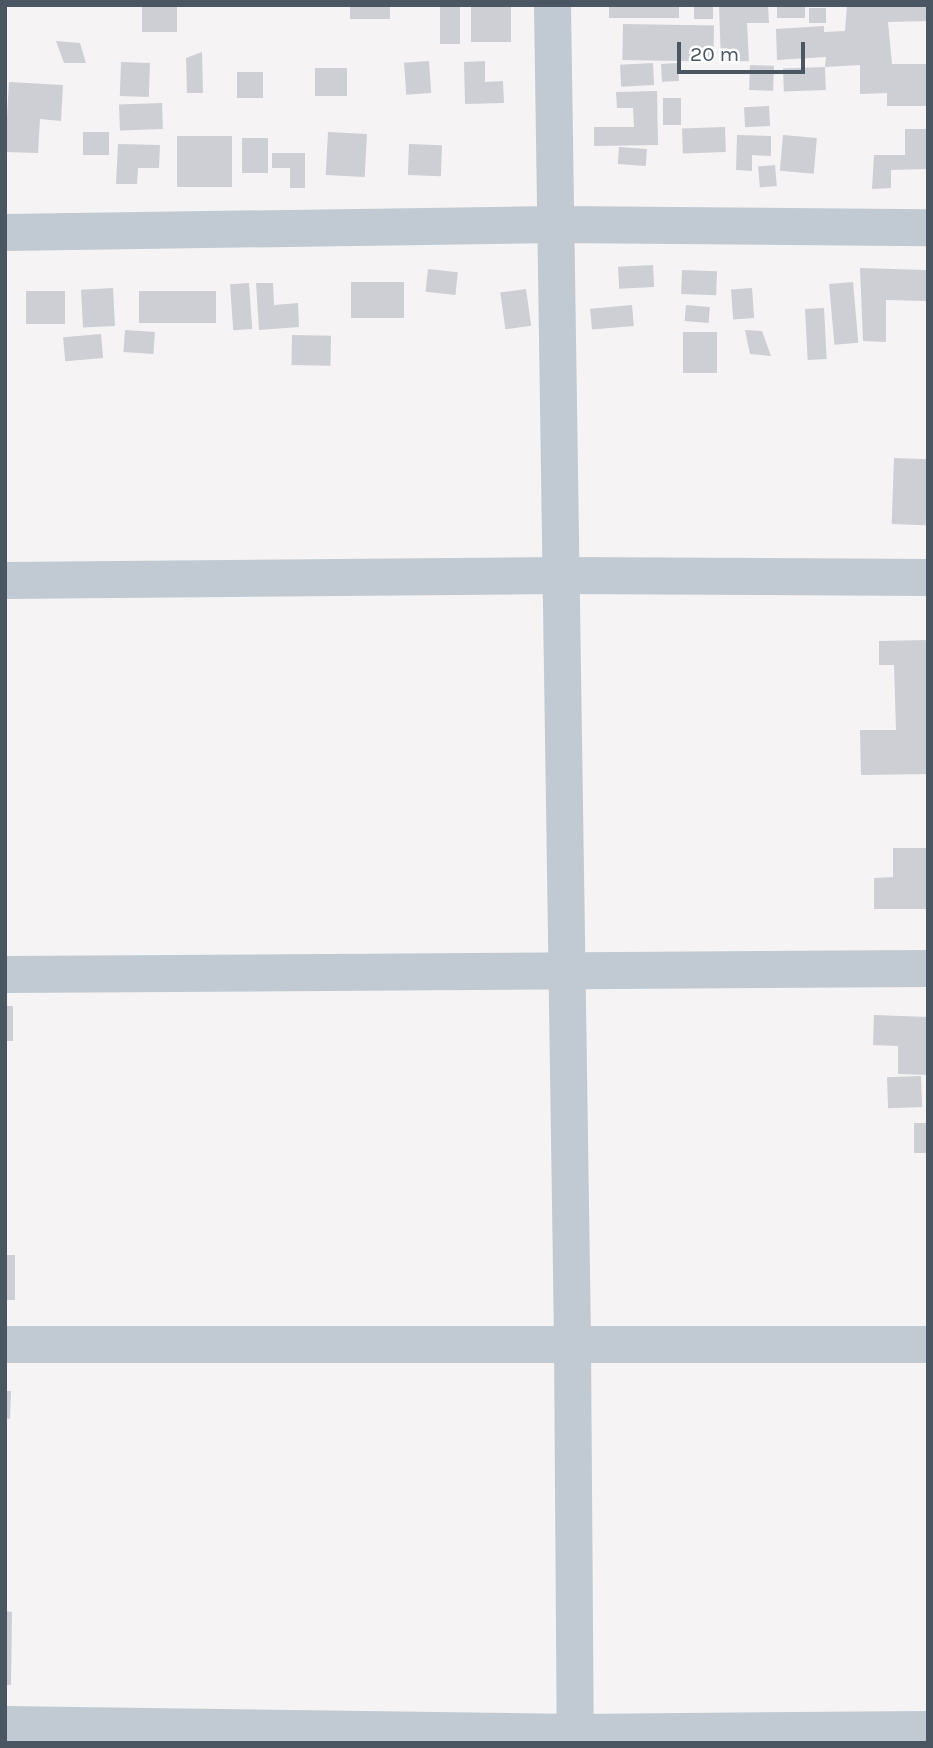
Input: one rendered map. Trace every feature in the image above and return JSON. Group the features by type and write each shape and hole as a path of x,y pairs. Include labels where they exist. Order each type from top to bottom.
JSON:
{"street":[{"path":"552,5 572,1342 575,1737"},
{"path":"5,232 555,224 928,227"},
{"path":"5,580 559,576 928,577"},
{"path":"5,974 928,968"},
{"path":"5,1344 928,1344"},
{"path":"5,1724 575,1737 928,1729"}],"building":[{"path":"142,5 177,5 177,32 142,32"},
{"path":"350,5 390,5 390,19 350,19"},
{"path":"440,5 460,5 460,44 440,44"},
{"path":"471,5 511,5 511,42 471,42"},
{"path":"609,5 679,5 679,18 609,18"},
{"path":"694,5 713,5 713,19 694,19"},
{"path":"719,5 768,5 769,23 747,23 749,61 721,62"},
{"path":"777,5 805,5 805,18 777,18"},
{"path":"847,5 928,5 928,21 888,22 892,64 928,64 928,106 887,106 887,93 860,94 860,65 825,67 826,57 777,60 776,29 824,26 824,32 845,31"},
{"path":"809,8 826,8 826,23 809,23"},
{"path":"623,24 714,26 713,62 622,60"},
{"path":"56,41 80,43 86,63 64,63"},
{"path":"202,52 203,93 187,93 186,58"},
{"path":"429,61 431,93 406,95 404,63"},
{"path":"485,61 485,82 503,81 504,103 465,104 464,62"},
{"path":"121,62 150,63 149,97 120,96"},
{"path":"653,63 654,85 621,87 620,65"},
{"path":"678,63 679,81 662,82 661,64"},
{"path":"750,65 774,66 773,91 749,90"},
{"path":"825,67 826,90 784,91 783,68"},
{"path":"315,68 347,68 347,96 315,96"},
{"path":"237,72 263,72 263,98 237,98"},
{"path":"9,82 63,85 61,121 40,119 38,153 5,152"},
{"path":"657,91 658,145 594,146 594,127 634,127 633,108 617,108 616,92"},
{"path":"663,98 681,98 681,125 663,125"},
{"path":"162,103 163,129 120,130 119,105"},
{"path":"769,106 770,126 745,127 744,107"},
{"path":"725,127 726,152 683,153 682,129"},
{"path":"905,129 928,129 927,169 891,170 891,188 872,189 874,155 905,155"},
{"path":"83,132 109,132 109,155 83,155"},
{"path":"328,132 367,134 365,177 326,175"},
{"path":"737,135 771,136 771,156 752,155 752,171 736,170"},
{"path":"783,135 817,138 814,174 780,171"},
{"path":"177,136 232,136 232,187 177,187"},
{"path":"242,138 268,138 268,173 242,173"},
{"path":"118,144 160,145 159,168 138,168 137,184 116,184"},
{"path":"409,144 442,145 441,176 408,175"},
{"path":"619,147 647,149 646,166 618,164"},
{"path":"272,153 305,153 305,188 290,188 290,168 272,168"},
{"path":"775,165 777,186 760,187 758,166"},
{"path":"653,265 654,287 619,289 618,267"},
{"path":"860,268 927,270 927,301 886,300 886,342 863,341"},
{"path":"428,269 458,272 455,295 426,292"},
{"path":"682,270 717,271 716,295 681,294"},
{"path":"351,282 404,282 404,318 351,318"},
{"path":"853,282 858,343 834,345 829,284"},
{"path":"249,283 252,329 233,330 230,284"},
{"path":"256,283 273,283 274,305 298,303 299,327 259,330"},
{"path":"113,288 115,326 83,328 81,290"},
{"path":"752,288 754,318 733,319 731,289"},
{"path":"526,289 531,326 505,329 500,293"},
{"path":"26,291 65,291 65,324 26,324"},
{"path":"139,291 216,291 216,323 139,323"},
{"path":"632,305 634,326 592,330 590,309"},
{"path":"686,305 710,307 709,323 685,321"},
{"path":"824,308 827,359 808,360 805,309"},
{"path":"125,330 155,332 153,354 123,352"},
{"path":"745,330 762,331 771,356 750,354"},
{"path":"683,332 717,332 717,373 683,373"},
{"path":"101,334 103,358 65,361 63,337"},
{"path":"292,335 331,336 330,366 291,365"},
{"path":"894,458 928,459 926,525 892,524"},
{"path":"928,640 928,774 861,775 860,730 896,730 894,665 879,665 879,641"},
{"path":"893,848 928,848 928,909 874,909 874,878 893,877"},
{"path":"5,1006 13,1006 13,1041 5,1041"},
{"path":"874,1015 928,1017 928,1075 898,1074 898,1046 873,1045"},
{"path":"921,1076 922,1107 888,1108 887,1077"},
{"path":"914,1123 928,1123 928,1153 914,1153"},
{"path":"5,1255 15,1255 15,1300 5,1300"},
{"path":"5,1391 11,1391 10,1419 5,1418"},
{"path":"5,1611 12,1612 11,1685 5,1685"}]}
